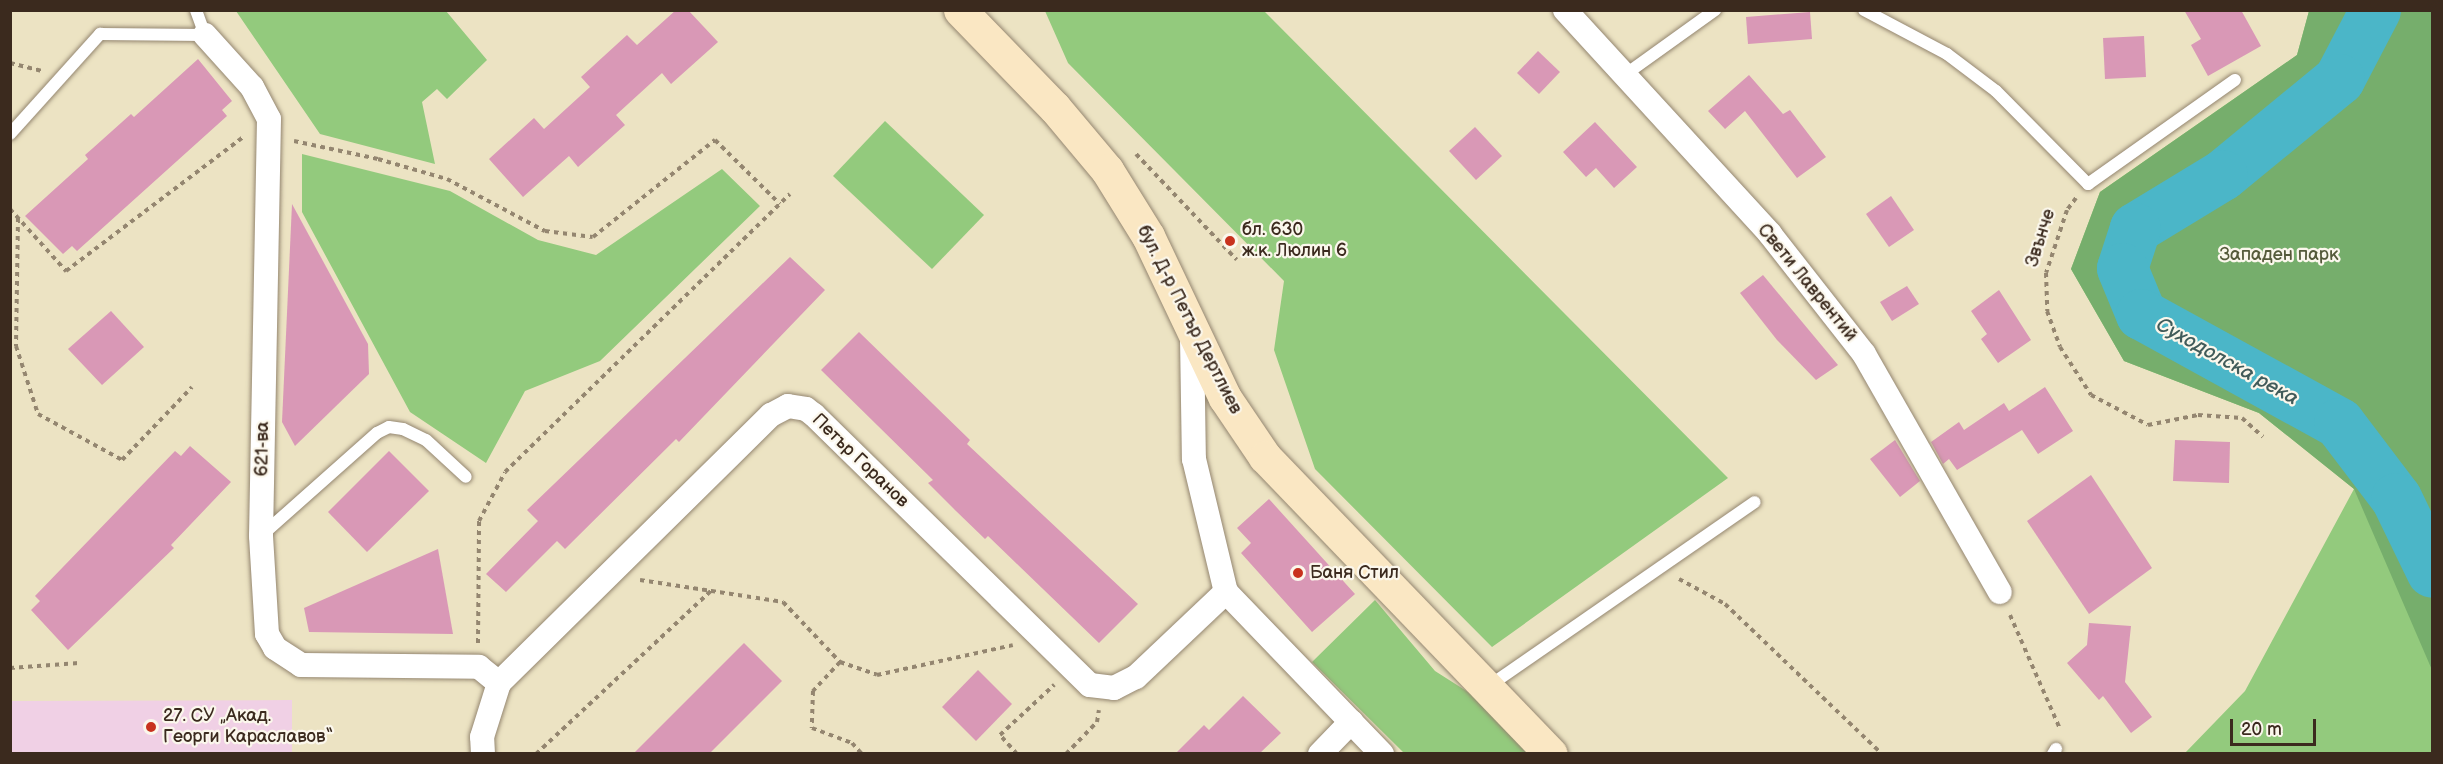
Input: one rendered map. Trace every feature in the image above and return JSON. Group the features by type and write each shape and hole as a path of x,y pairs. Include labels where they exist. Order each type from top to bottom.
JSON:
{"main road":[{"name":"бул. Д-р Петър Дертлиев","path":"960,10 1055,108 1107,170 1148,236 1191,332 1225,398 1265,457 1551,753"}],"street":[{"name":"Свети Лаврентий","path":"1565,10 1770,234 1864,354 2001,592"},
{"name":"621-ва","path":"205,35 252,87 268,119 261,536 263,619 275,648 287,659 301,665 479,668"},
{"path":"1191,332 1194,459 1226,591 1382,753"},
{"name":"Петър Горанов","path":"483,753 482,737 499,683 771,415 788,406 797,406 814,415 1071,669 1090,684 1102,688"},
{"path":"1102,688 1114,688 1136,677 1226,591"},
{"path":"479,668 499,683"},
{"path":"1320,753 1351,722"}],"lane":[{"path":"186,10 205,35"},
{"path":"196,10 205,35"},
{"path":"1626,74 1715,10"},
{"path":"1864,10 1947,54 1996,91 2088,184 2235,80"},
{"path":"10,134 59,76 100,34 205,35"},
{"path":"261,536 377,433 389,427 403,429 426,440 466,477"},
{"path":"1488,687 1755,502"}],"path":[{"path":"10,63 59,76"},
{"path":"10,208 66,271 259,124 268,136 378,159 447,179 545,231 593,237 716,140 780,204"},
{"path":"1127,146 1237,260"},
{"name":"Звънче","path":"2088,184 2067,210 2046,273 2047,311 2060,347 2091,395 2148,425 2198,415 2242,418 2263,437"},
{"path":"479,668 479,521 505,472 790,195"},
{"path":"18,217 16,346 38,414 122,460 192,387"},
{"path":"608,575 783,602 840,662 877,675 1040,639"},
{"path":"1649,576 1686,580 1725,604 1882,753"},
{"path":"536,753 711,591"},
{"path":"2001,592 2061,732"},
{"path":"840,662 813,691 812,728 852,743 862,753"},
{"path":"10,668 79,663"},
{"path":"1017,753 1000,735 1071,669"},
{"path":"1066,753 1097,722 1102,688"}],"shaded area":[{"name":"27. СУ „Акад. Георги Караславов“","path":"292,700 292,753 11,753 11,701"}],"green space":[{"path":"236,11 446,11 487,60 447,99 437,89 422,102 435,164 320,134"},
{"path":"1045,11 1264,11 1728,478 1492,647 1315,469 1274,350 1284,281 1068,63"},
{"name":"Западен парк","path":"2309,11 2432,11 2432,753 2185,753 2245,691 2354,489 2259,413 2124,361 2071,269 2100,192 2297,55"},
{"name":"Западен парк","path":"2309,11 2432,11 2432,670 2354,489 2259,413 2124,361 2071,269 2100,192 2297,55"},
{"path":"885,121 984,215 932,269 833,176"},
{"path":"302,154 450,191 538,240 596,255 722,169 760,206 600,361 525,391 486,463 410,412 302,212"},
{"path":"1375,600 1435,671 1479,699 1530,753 1404,753 1312,662"}],"building":[{"path":"676,10 688,10 718,42 671,84 662,73 616,115 625,125 578,167 569,156 523,197 489,159 534,118 544,129 590,87 581,77 627,35 637,45"},
{"path":"2184,10 2241,10 2261,46 2208,76 2191,45 2201,39"},
{"path":"1810,12 1812,39 1748,44 1746,17"},
{"path":"2144,36 2146,77 2105,79 2103,38"},
{"path":"1538,51 1560,72 1539,94 1517,73"},
{"path":"198,59 232,101 222,110 227,116 77,251 72,246 63,254 25,216 88,159 85,155 131,114 134,117"},
{"path":"1749,75 1783,114 1790,110 1826,157 1797,178 1745,111 1725,129 1708,111"},
{"path":"1595,122 1637,167 1614,188 1596,168 1586,177 1563,152"},
{"path":"1475,127 1502,156 1476,180 1449,151"},
{"path":"1891,196 1914,230 1889,247 1866,214"},
{"path":"292,204 368,344 369,374 295,446 282,422"},
{"path":"790,257 825,290 679,442 676,439 565,549 557,541 506,592 486,574 538,521 527,510"},
{"path":"1763,275 1838,365 1816,380 1777,340 1740,293"},
{"path":"1907,286 1919,304 1892,321 1880,302"},
{"path":"1999,290 2031,340 1998,363 1981,339 1987,334 1971,311"},
{"path":"111,311 144,347 102,385 68,349"},
{"path":"859,332 970,440 967,444 1138,604 1099,643 988,536 985,539 956,511 928,483 933,480 821,370"},
{"path":"2045,387 2073,431 2038,454 2022,430 1957,470 1949,459 1943,464 1931,442 1959,422 1964,430 2004,403 2009,411"},
{"path":"1895,440 1920,481 1900,497 1870,459"},
{"path":"2175,440 2230,442 2229,483 2173,481"},
{"path":"190,446 231,482 171,545 174,548 68,650 31,610 40,601 35,596 175,451 181,456"},
{"path":"389,451 429,491 367,552 328,512"},
{"path":"2091,475 2152,568 2089,614 2027,521"},
{"name":"Баня Стил","path":"1269,499 1355,594 1312,632 1241,553 1251,543 1237,528"},
{"path":"438,549 453,634 309,632 304,608"},
{"path":"2089,623 2131,626 2125,682 2152,717 2131,733 2103,696 2099,700 2067,663 2087,645"},
{"path":"744,643 782,681 710,753 634,753"},
{"path":"978,670 1012,704 976,741 942,707"},
{"path":"1243,696 1281,733 1260,753 1176,753 1204,725 1209,730"}],"waterway":[{"name":"Суходолска река","path":"2375,10 2339,79 2222,175 2135,228 2122,268 2141,314 2339,423 2396,498 2432,572"}],"place":[{"name":"бл. 630 ж.к. Люлин 6","path":"1230,241"},
{"name":"Баня Стил","path":"1298,573"},
{"name":"27. СУ „Акад. Георги Караславов“","path":"151,727"}]}
